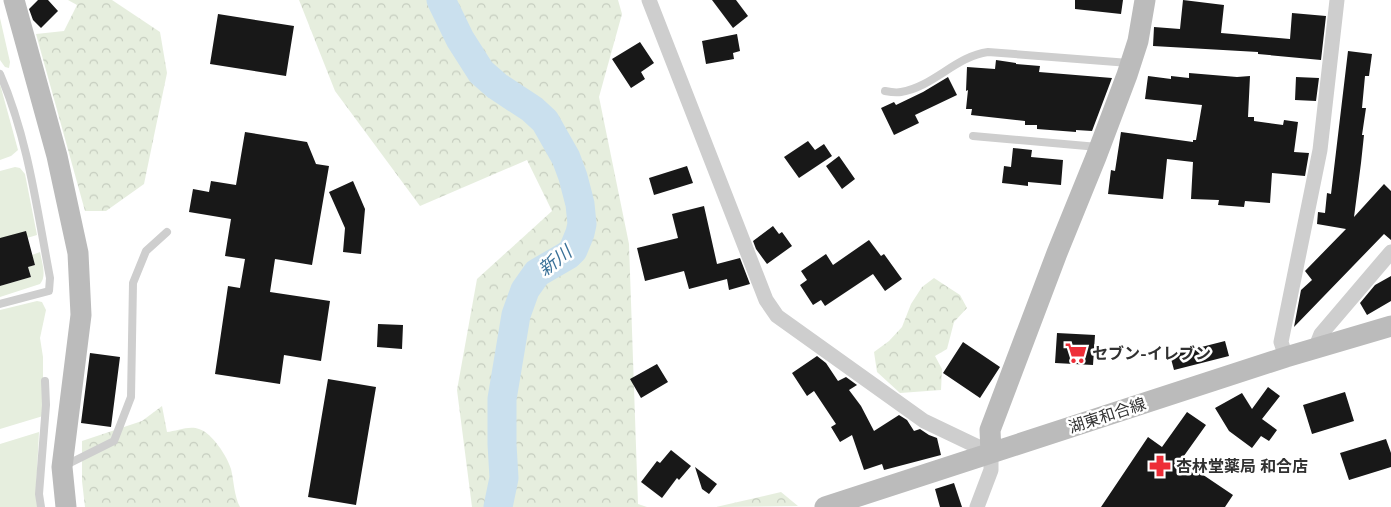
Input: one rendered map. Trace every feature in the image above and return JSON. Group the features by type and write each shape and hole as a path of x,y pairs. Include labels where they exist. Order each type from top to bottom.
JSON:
{"street":[{"path":"14,0 56,156 78,253 81,315 62,467 66,507"},
{"path":"649,0 766,300 777,316 924,420 991,453"},
{"path":"1138,41 1145,0"},
{"path":"976,507 991,470 990,430 1057,253 1100,148 1138,41 1156,0"},
{"path":"1286,356 1281,342 1320,150 1336,0"},
{"path":"1315,350 1321,334 1391,252"},
{"name":"湖東和合線","path":"825,507 1286,356 1315,350 1391,326"}],"lane":[{"path":"885,91 900,92 916,87 976,53 988,52 1131,63"},
{"path":"0,74 27,158 50,278 49,291 0,304"},
{"path":"973,136 1100,148"},
{"path":"62,467 114,441 131,397 133,283 146,251 167,232"},
{"path":"40,507 39,494 46,405 45,381"}],"green space":[{"path":"68,0 112,0 160,32 167,73 144,184 106,211 85,211 36,34 64,31 77,5"},
{"path":"299,0 618,0 622,14 599,97 629,244 638,504 647,507 472,507 457,390 477,279 552,211 527,160 420,206 335,91"},
{"path":"0,18 10,62 9,68 5,67 0,60"},
{"path":"0,84 18,150 11,156 0,160"},
{"path":"15,167 20,168 25,174 37,235 27,238 0,238 0,171"},
{"path":"40,252 44,273 40,284 0,297 0,286 31,277 28,267 35,265 32,255"},
{"path":"934,278 960,295 967,308 954,322 947,349 935,356 942,369 941,390 900,393 877,372 874,352 889,341 902,327 911,304 922,287"},
{"path":"37,301 42,302 46,310 40,338 43,357 43,416 0,429 0,310"},
{"path":"162,406 167,432 195,428 204,431 218,446 231,469 235,493 240,507 85,507 82,481 82,441 142,421"},
{"path":"39,432 37,507 0,507 0,444"},
{"path":"781,492 798,506 716,507"}],"building":[{"path":"38,0 48,0 58,11 41,28 33,20 29,9"},
{"path":"712,0 736,0 748,16 733,28"},
{"path":"1075,0 1123,0 1121,14 1075,9"},
{"path":"1183,0 1224,5 1221,33 1290,39 1292,13 1326,16 1321,60 1258,54 1258,52 1153,46 1154,27 1180,29"},
{"path":"218,14 294,26 286,76 210,64"},
{"path":"737,34 740,51 733,53 734,59 706,64 702,41"},
{"path":"640,42 654,63 641,72 645,79 631,88 612,59"},
{"path":"1348,51 1372,54 1369,76 1365,76 1362,108 1366,108 1362,135 1364,135 1354,217 1384,184 1391,191 1391,240 1384,234 1294,327 1301,290 1312,280 1305,271 1346,229 1317,224 1318,212 1325,213 1327,193 1331,194"},
{"path":"996,60 1040,66 1039,72 1112,78 1092,131 1076,130 1076,132 1037,129 1037,125 1025,125 1025,121 971,115 972,109 966,109 968,90 966,91 967,67 995,69"},
{"path":"1189,73 1237,77 1250,76 1248,117 1254,117 1254,121 1283,125 1284,120 1298,122 1294,152 1309,153 1305,176 1272,173 1270,203 1245,201 1244,207 1218,205 1219,200 1191,199 1193,162 1167,159 1163,199 1108,194 1111,170 1115,171 1121,132 1193,142 1193,140 1196,140 1202,105 1145,99 1148,76 1171,79 1171,76 1189,78"},
{"path":"948,77 957,95 915,115 919,123 894,135 881,108 894,102 896,105"},
{"path":"1296,77 1319,78 1316,101 1295,100"},
{"path":"245,132 307,142 316,164 329,166 312,265 275,259 270,292 330,301 321,361 284,355 280,384 215,374 228,286 240,288 245,259 225,256 231,219 189,212 193,189 209,192 211,181 236,185"},
{"path":"808,141 815,150 824,144 832,156 799,178 784,157"},
{"path":"1013,148 1032,150 1031,157 1063,160 1061,185 1028,182 1028,186 1002,183 1004,166 1011,167"},
{"path":"839,156 855,179 842,189 826,166"},
{"path":"687,166 693,183 654,195 649,178"},
{"path":"353,181 365,209 361,254 343,252 345,228 329,192"},
{"path":"704,206 717,264 740,258 750,284 729,290 727,279 689,289 684,271 645,281 637,248 678,238 672,214"},
{"path":"773,226 779,234 782,232 792,246 767,264 756,249 753,241"},
{"path":"26,231 35,265 28,267 31,277 0,286 0,238"},
{"path":"869,240 881,256 884,254 902,279 885,291 873,274 825,306 821,300 813,305 800,285 807,280 801,271 826,254 833,265"},
{"path":"1391,276 1391,301 1367,315 1360,303 1375,285"},
{"path":"378,324 403,325 402,349 377,347"},
{"path":"1057,333 1095,335 1093,365 1055,363"},
{"path":"1225,341 1229,356 1174,370 1170,355"},
{"path":"963,342 1000,367 980,398 943,373"},
{"path":"90,353 120,357 111,427 81,423"},
{"path":"817,356 826,363 838,381 846,377 857,385 849,390 861,406 874,431 899,415 907,420 914,431 920,429 937,438 941,455 884,470 882,464 864,470 852,435 840,442 831,427 836,424 814,391 807,396 792,373"},
{"path":"657,364 668,382 641,398 630,379"},
{"path":"328,379 376,387 356,505 308,497"},
{"path":"1268,387 1280,396 1262,419 1277,430 1269,441 1261,436 1252,448 1229,431 1215,408 1242,393 1252,409"},
{"path":"1345,392 1354,421 1312,434 1303,405"},
{"name":"杏林堂薬局 和合店","path":"1187,412 1206,425 1181,460 1233,495 1225,507 1101,507 1148,437 1162,447"},
{"path":"1386,439 1391,453 1391,467 1349,480 1340,453"},
{"path":"671,450 691,466 679,480 677,478 662,498 641,482 657,461 660,463"},
{"path":"695,467 717,484 709,494 702,489"},
{"path":"954,483 962,507 940,507 935,489"}],"waterway":[{"name":"新川","path":"441,0 460,39 481,72 497,86 532,109 545,121 566,158 580,204 582,224 573,250 568,255 537,273 525,290 516,315 502,399 504,478 498,507"}],"place":[{"name":"セブン-イレブン","path":"1076,353"},
{"name":"杏林堂薬局 和合店","path":"1160,466"}]}
